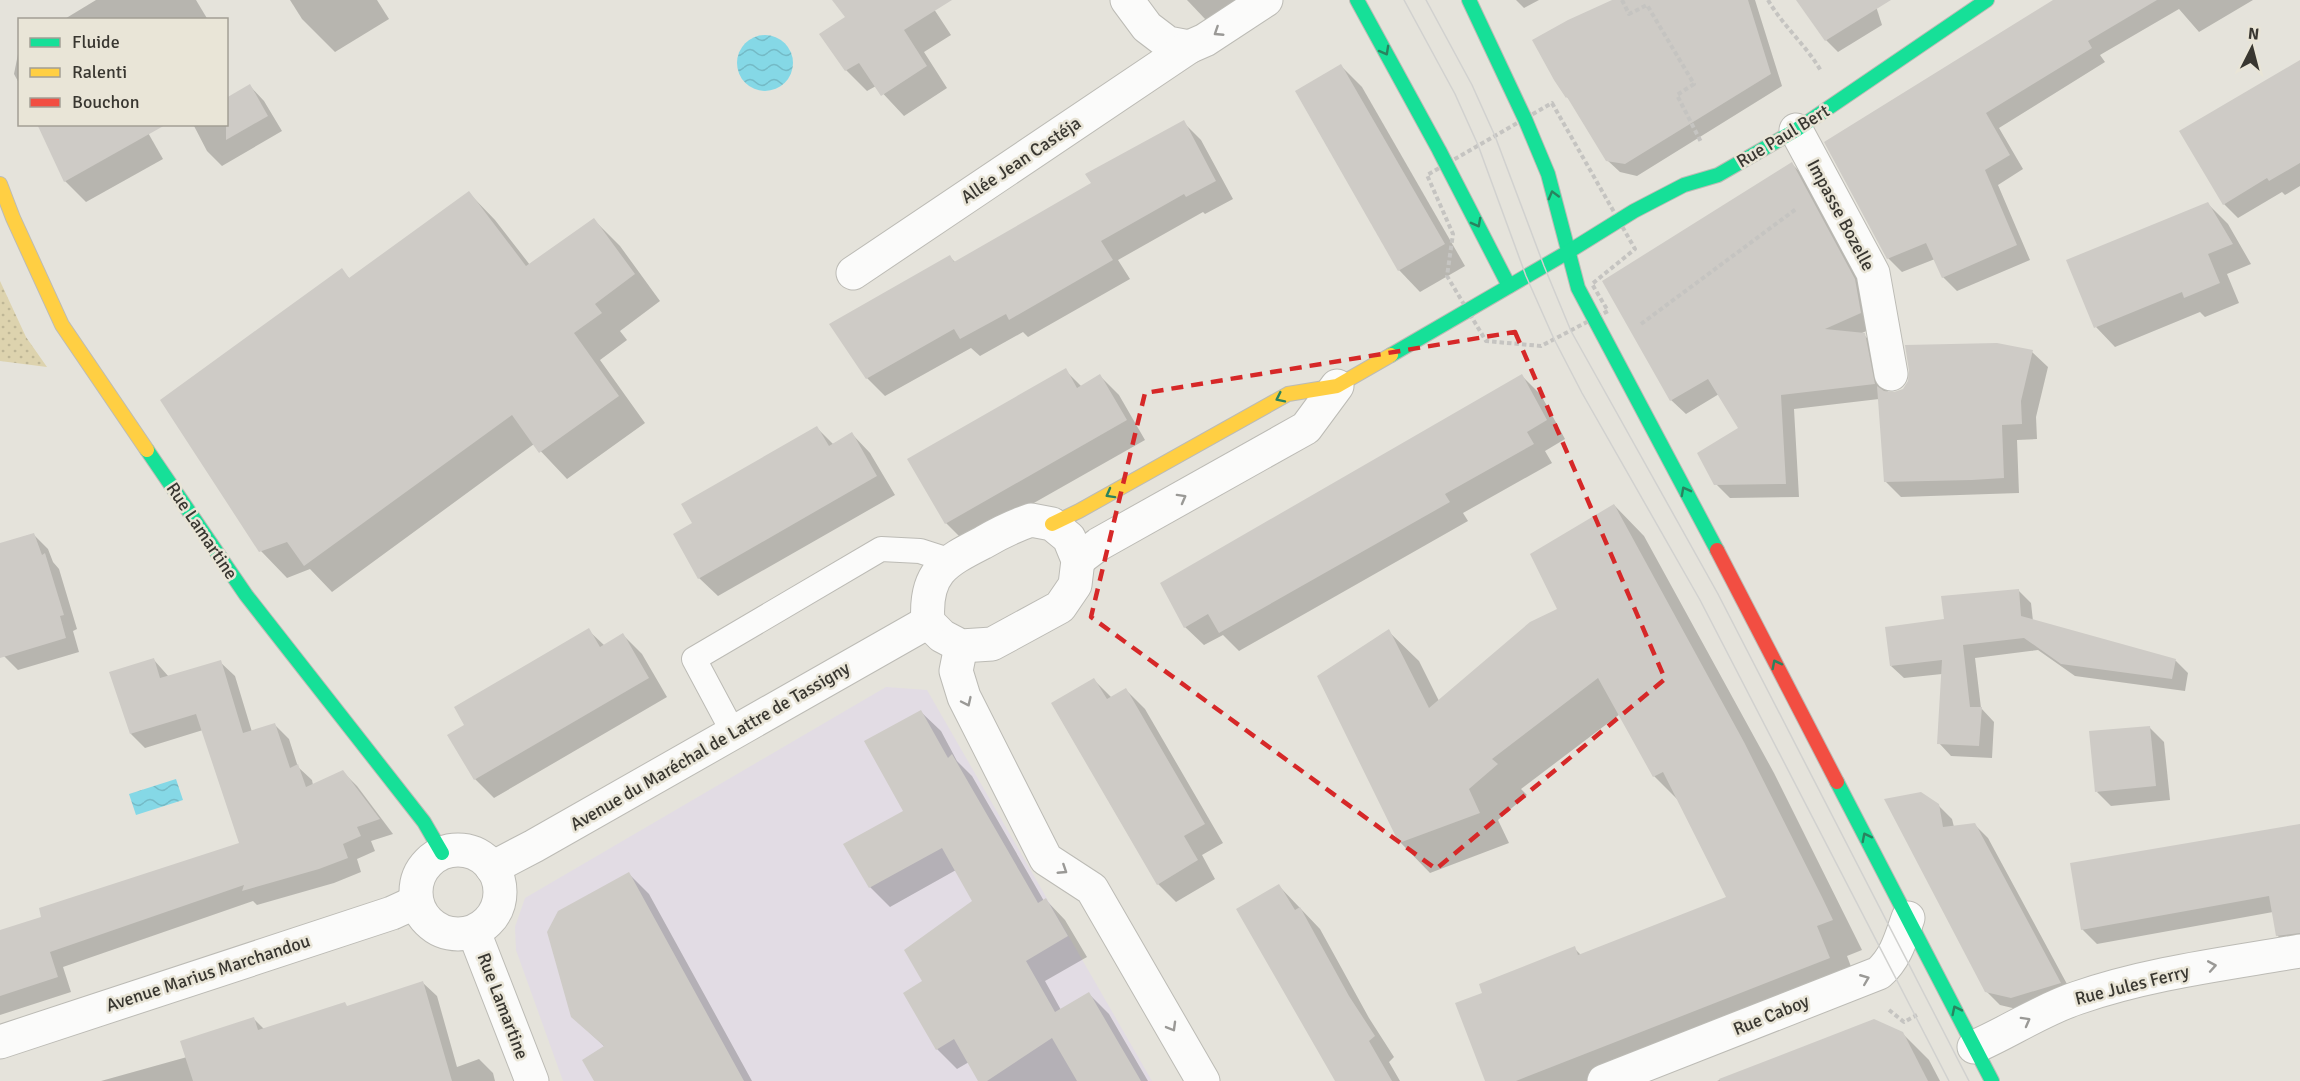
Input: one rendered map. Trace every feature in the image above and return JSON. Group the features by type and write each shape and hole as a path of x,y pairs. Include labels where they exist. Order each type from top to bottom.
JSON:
{"street":[{"path":"1126,0 1147,27 1168,43 1189,47"},
{"name":"Allée Jean Castéja","path":"853,273 1189,47 1206,40 1266,0"},
{"path":"1052,524 1288,394 1337,386 1509,286 1443,157 1357,0"},
{"path":"1469,0 1548,174 1578,288 1735,584 1992,1081"},
{"name":"Rue Paul Bert","path":"1509,286 1644,206 1684,185 1718,175 1796,130 1839,102 1971,4"},
{"name":"Impasse Bozelle","path":"1796,130 1874,273 1891,374"},
{"name":"Rue Lamartine","path":"0,184 62,325 246,595 424,822 442,853"},
{"path":"1078,560 1099,544 1306,428 1337,386"},
{"path":"1031,520 1052,524 1069,538 1078,560 1074,585 1060,607 992,644 961,646 942,636 928,622 926,601 935,578 948,560 1015,525 1031,520"},
{"name":"Avenue du Maréchal de Lattre de Tassigny","path":"492,868 928,622"},
{"path":"961,646 956,671 964,697 1046,859 1092,889 1203,1081"},
{"path":"463,850 477,855 492,868 497,877 500,893 497,908 489,921 474,932 456,934 438,930 424,919 416,902 416,886 420,871 431,858 446,851 463,850"},
{"name":"Avenue Marius Marchandou","path":"0,1042 392,913 416,902"},
{"name":"Rue Caboy","path":"1604,1081 1880,973 1888,965 1899,946 1908,918"},
{"name":"Rue Lamartine","path":"474,932 532,1081"},
{"name":"Rue Jules Ferry","path":"1974,1047 2002,1035 2045,1011 2104,989 2176,972 2300,951"}],"lane":[{"path":"733,732 694,659 881,549 920,551 948,560"}],"path":[{"path":"1622,0 1629,14 1647,6 1694,84 1677,95 1718,175"},
{"path":"1767,0 1776,15 1810,53 1839,102"},
{"path":"1606,344 1629,332 1826,187"}],"highlighted area":[{"path":"1515,332 1665,679 1436,869 1091,617 1145,393"}],"shaded area":[{"path":"0,281 26,337 47,367 0,361"},
{"path":"886,687 927,690 1152,1081 563,1081 516,950 515,927 525,898"}],"water":[{"path":"759,35 771,35 781,39 789,47 793,63 789,79 781,87 771,91 759,91 749,87 741,79 737,69 737,57 741,47 749,39"},
{"path":"176,779 183,800 136,815 129,794"}],"building":[{"path":"832,0 952,0 904,30 927,66 881,96 859,63 845,71 819,34 845,17"},
{"path":"1612,0 1748,0 1771,74 1625,164 1606,161 1554,80 1532,40"},
{"path":"1796,0 1891,0 1825,41"},
{"path":"2053,0 2157,0 2088,41 2092,48 1986,113 2010,155 1985,170 2017,245 1942,278 1926,243 1887,259 1824,142"},
{"path":"2300,60 2300,163 2269,181 2267,178 2223,205 2179,131"},
{"path":"1341,64 1445,244 1398,271 1295,91"},
{"path":"250,84 268,116 226,140 228,97"},
{"path":"1184,120 1216,181 1186,197 1184,194 1101,241 1113,260 1009,320 1006,314 960,339 954,329 866,379 829,324 950,255 954,262 1091,183 1085,174"},
{"path":"38,126 163,126 64,182"},
{"path":"1792,162 1855,279 1861,313 1825,329 1865,333 1875,384 1781,395 1786,484 1714,485 1697,453 1738,428 1708,379 1670,401 1602,281"},
{"path":"469,191 526,266 594,218 635,274 595,304 602,313 574,333 619,396 539,453 512,415 304,566 287,542 259,552 160,400 342,268 349,278"},
{"path":"2208,202 2233,244 2208,254 2220,283 2184,298 2182,292 2094,328 2066,260"},
{"path":"1997,343 2033,350 2021,401 2022,424 2002,425 2004,478 1884,482 1877,386 1884,391 1894,392 1903,389 1908,381 1909,371 1905,345"},
{"path":"1066,368 1077,388 1100,374 1127,420 945,524 907,459"},
{"path":"1522,374 1547,420 1527,432 1534,444 1445,494 1450,502 1219,633 1208,614 1184,628 1160,583"},
{"path":"817,426 829,446 852,432 877,476 698,579 673,534 692,523 681,504"},
{"path":"1614,504 1744,742 1833,920 1817,926 1830,958 1516,1081 1485,1081 1455,1003 1482,993 1479,984 1575,946 1578,955 1726,897 1663,772 1653,777 1598,678 1492,759 1498,764 1469,789 1480,813 1399,843 1317,676 1389,629 1429,708 1530,622 1557,609 1530,554"},
{"path":"34,533 42,555 45,553 64,615 60,616 66,638 0,658 0,543"},
{"path":"2019,589 2021,616 2176,659 2172,679 2061,664 2024,638 1963,645 1970,707 1982,707 1979,746 1937,744 1942,660 1890,666 1885,627 1944,619 1941,596"},
{"path":"589,628 600,647 623,633 649,678 474,780 447,735 464,725 454,707"},
{"path":"154,658 160,678 221,660 243,733 275,723 290,768 298,764 306,787 343,770 380,819 357,827 361,836 343,844 348,858 319,869 242,891 244,885 50,952 58,977 0,996 0,930 41,917 39,908 239,843 196,714 130,734 109,672"},
{"path":"1094,678 1107,699 1126,688 1205,824 1184,836 1198,860 1157,885 1051,703"},
{"path":"921,710 948,758 952,754 1038,903 1046,898 1068,936 1026,961 1055,1012 1089,992 1141,1081 1077,1081 1052,1038 987,1081 978,1081 954,1039 936,1050 903,993 922,981 904,950 972,901 942,848 869,888 843,844 903,811 864,741"},
{"path":"2150,726 2156,786 2095,792 2089,731"},
{"path":"1921,792 1939,804 1943,827 1975,823 2061,983 2011,998 1985,992 1884,799"},
{"path":"2300,824 2300,933 2276,936 2269,896 2081,930 2070,863"},
{"path":"629,872 744,1081 594,1081 582,1060 604,1046 571,1017 547,932 558,911"},
{"path":"1279,884 1295,910 1300,907 1349,996 1375,1036 1369,1041 1392,1081 1335,1081 1236,909"},
{"path":"423,981 452,1081 193,1081 180,1041 254,1017 258,1030 345,1002 347,1006"},
{"path":"1874,1019 1903,1032 1928,1081 1720,1081 1719,1079"}],"tram line":[{"path":"1404,0 1455,94 1478,145 1526,276 1554,339 1582,393 1700,600 1949,1081"},
{"path":"1426,0 1472,85 1495,136 1571,331 1718,594 1969,1081"}],"traffic: fast":[{"path":"1357,0 1439,150 1509,286"},
{"path":"1469,0 1548,174 1578,288 1717,550"},
{"path":"1391,355 1634,211 1684,185 1718,175 1796,130 1987,0"},
{"path":"147,450 246,595 424,822 442,853"},
{"path":"1837,782 1992,1081"}],"traffic: slow":[{"path":"0,184 62,325 147,450"},
{"path":"1052,524 1288,394 1337,386 1391,355"}],"traffic: jam":[{"path":"1717,550 1837,782"}]}
